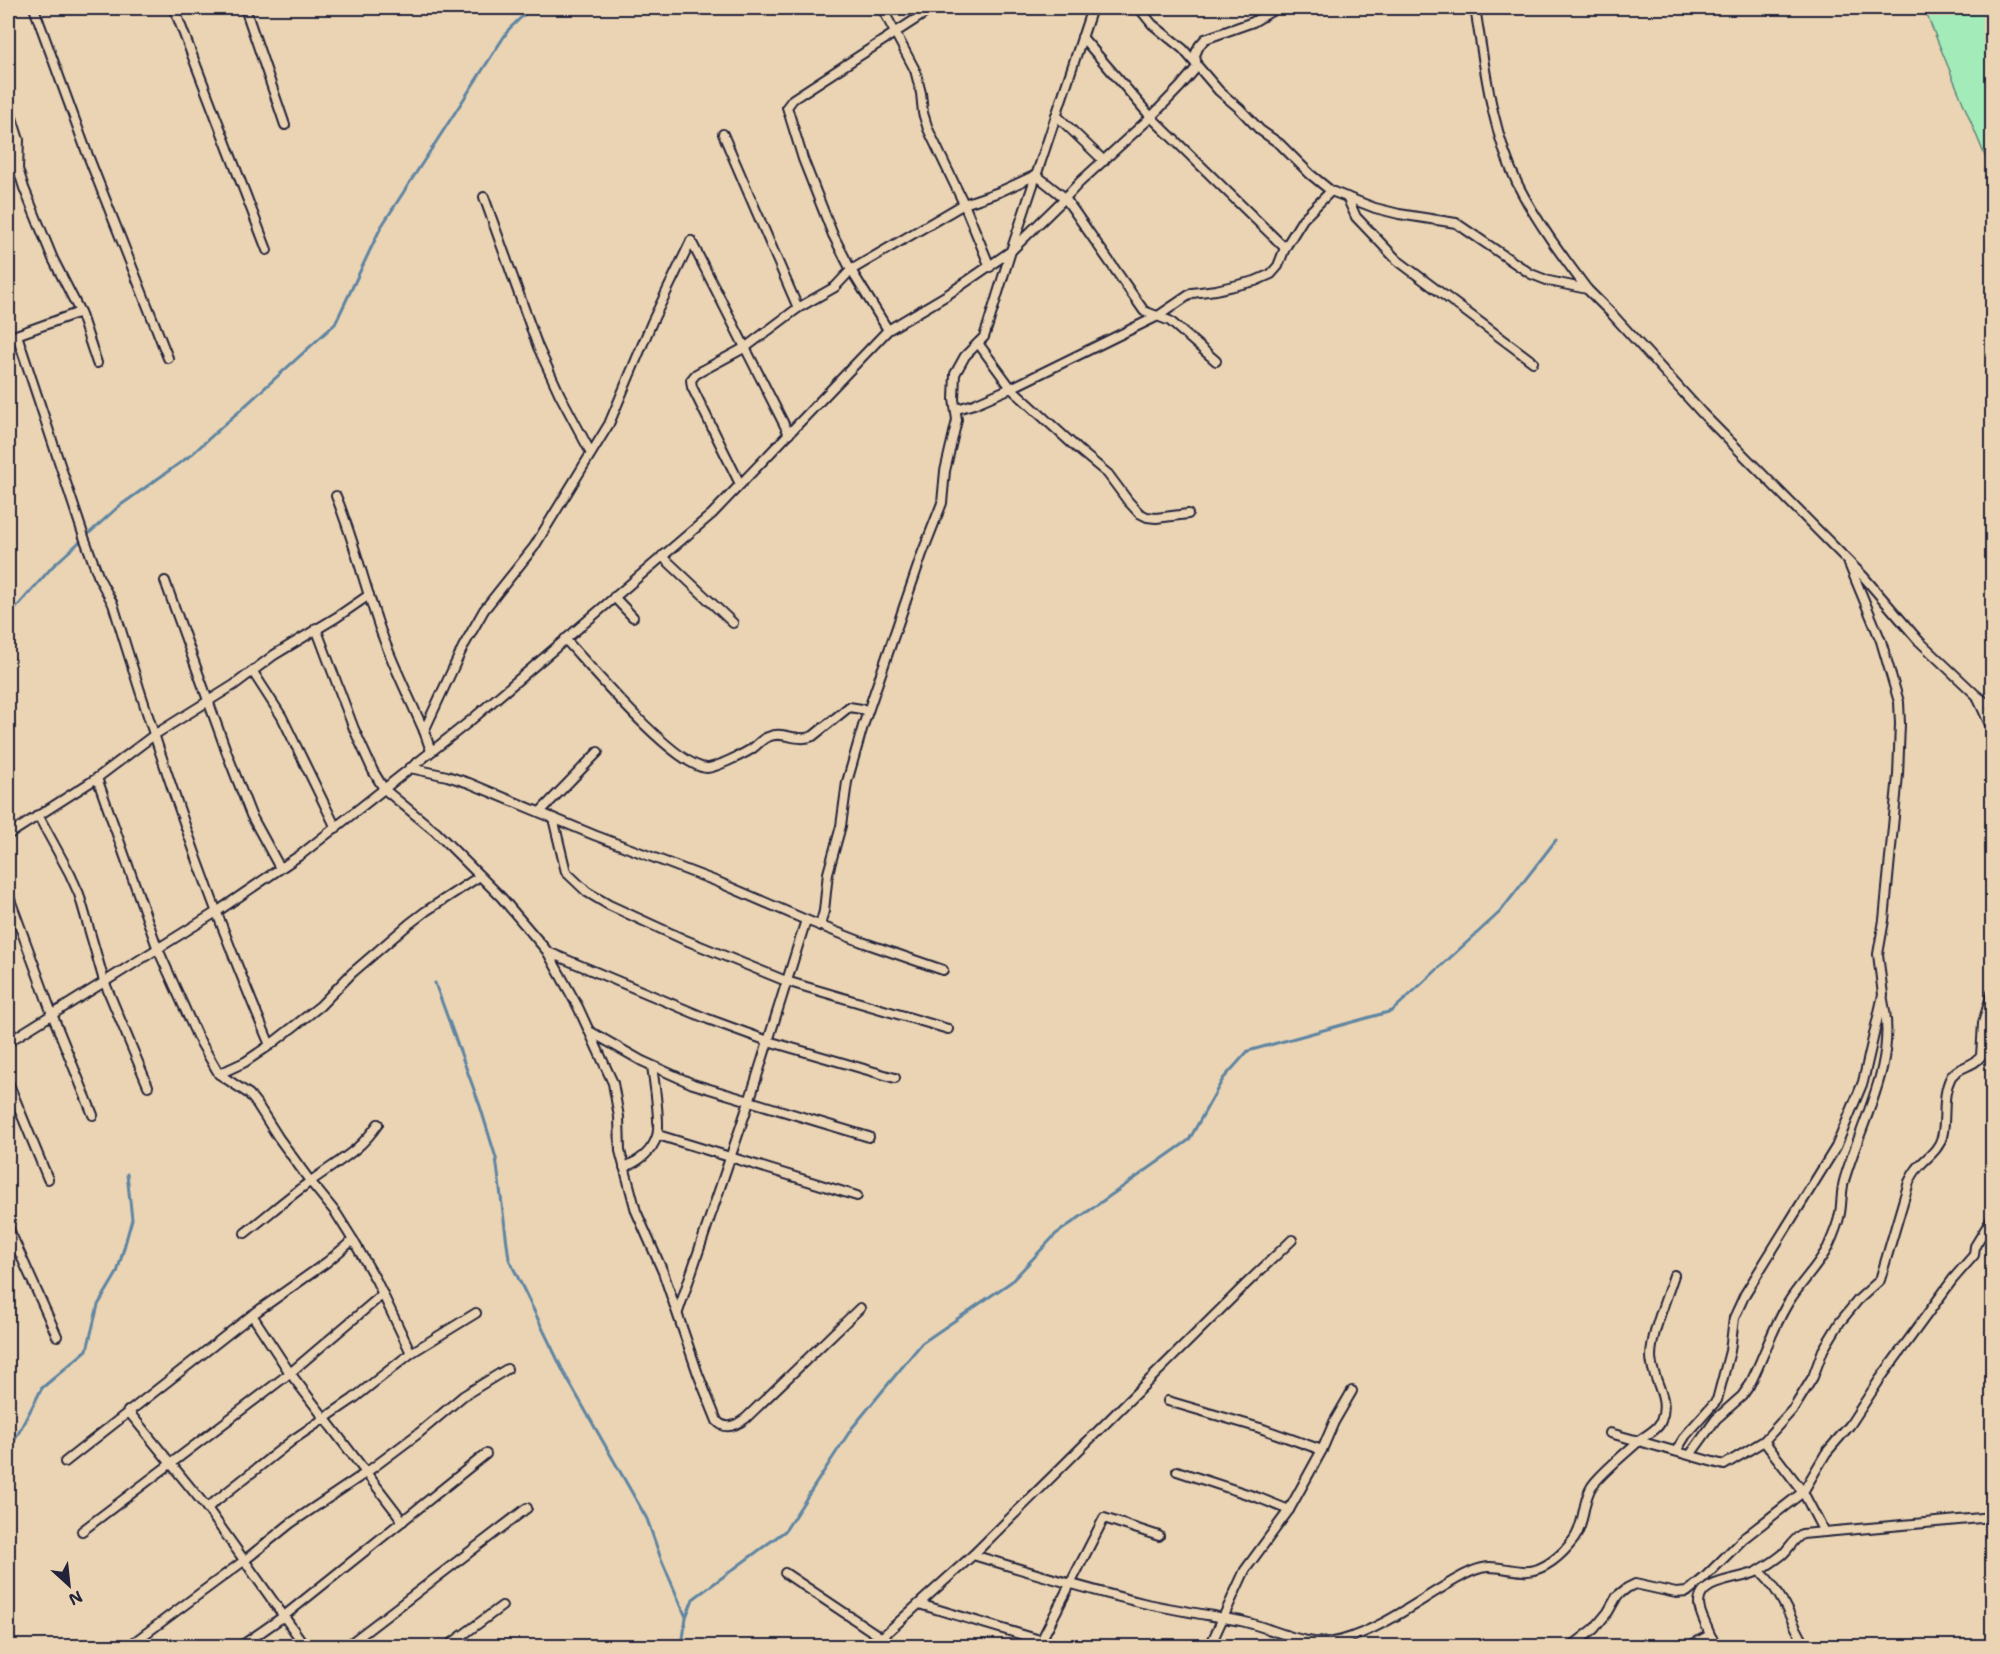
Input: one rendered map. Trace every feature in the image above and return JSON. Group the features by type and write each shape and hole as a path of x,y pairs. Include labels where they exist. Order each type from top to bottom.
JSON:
{"street":[{"path":"34,8 87,153 168,358"},
{"path":"174,8 267,250"},
{"path":"245,8 285,125"},
{"path":"882,8 915,70 928,129 964,204 990,267"},
{"path":"888,330 851,270 833,235 814,188 787,107 793,99 933,8"},
{"path":"819,926 824,911 828,873 841,826 847,782 868,710 942,503 945,471 957,420 954,399 955,374 965,356 984,336 988,326 1092,8"},
{"path":"1139,8 1152,24 1183,49 1197,67 1260,130 1281,144 1310,174 1331,191 1375,208 1456,223 1531,274 1549,281 1587,289"},
{"path":"8,1042 218,911 336,828 431,751 712,514 888,330 990,267 1011,251 1180,87 1197,67 1195,55 1205,39 1253,22 1276,8"},
{"path":"1474,8 1489,94 1511,170 1531,207 1587,289 1701,413 1848,560 1919,641 1976,695 1992,707"},
{"path":"1082,37 1151,117 1285,248"},
{"path":"8,105 19,140 18,169 24,188 53,259 80,312 98,363"},
{"path":"1056,115 1104,160"},
{"path":"723,134 798,308"},
{"path":"740,484 692,387 691,380 696,374 746,347 798,308 835,287 851,270 964,204 999,192 1036,175"},
{"path":"1036,175 1065,198 1144,311 1170,321 1216,362"},
{"path":"957,409 1011,388 1158,316 1192,293 1255,281 1271,274 1278,266 1285,248 1303,219 1331,191"},
{"path":"484,197 538,347 591,453"},
{"path":"1347,197 1356,217 1397,260 1533,362"},
{"path":"424,731 463,647 484,610 534,547 609,424 652,322 691,241 789,434"},
{"path":"8,338 80,312"},
{"path":"17,335 84,537 99,578 112,604 196,856 270,1045"},
{"path":"978,343 1011,388 1108,474 1139,513 1156,518 1188,514"},
{"path":"336,496 349,529 376,619 431,751"},
{"path":"662,556 733,623"},
{"path":"1690,1455 1716,1419 1742,1396 1749,1386 1786,1305 1796,1289 1818,1264 1833,1235 1838,1223 1845,1179 1883,1069 1887,1023 1878,954 1884,920 1898,775 1899,702 1881,641 1848,560"},
{"path":"165,581 251,815 280,868"},
{"path":"8,835 97,778 154,735 253,672 274,655 369,595"},
{"path":"614,597 633,617"},
{"path":"316,628 354,729 384,789 436,832 501,897 547,951 590,1031 613,1083 619,1117 620,1151 636,1211 663,1272 717,1421 727,1427 738,1424 746,1418 860,1308"},
{"path":"565,639 655,734 680,757 697,766 716,767 744,753 766,737 774,735 806,738 813,736 849,707 868,710"},
{"path":"253,672 282,717 336,828"},
{"path":"1976,695 1992,729"},
{"path":"540,812 598,752"},
{"path":"410,768 447,776 718,882 819,926 943,970"},
{"path":"97,778 157,947 197,1036 219,1074 249,1094 310,1181 336,1213 383,1294 411,1353"},
{"path":"38,816 79,894 104,981 148,1086"},
{"path":"553,818 566,872 587,892 609,905 683,939 786,981 948,1029"},
{"path":"219,1074 245,1062 270,1045 320,1006 360,966 426,910 480,876"},
{"path":"8,894 52,1014 93,1114"},
{"path":"677,1313 749,1102 806,920"},
{"path":"547,951 708,1019 768,1041 896,1078"},
{"path":"1610,1432 1724,1465 1764,1441 1794,1408 1808,1386 1822,1350 1840,1322 1858,1300 1880,1280 1909,1182 1915,1170 1937,1148 1942,1138 1945,1097 1952,1077 1959,1070 1976,1062 1981,1056 1983,1023 1992,993"},
{"path":"1676,1452 1686,1436 1717,1400 1730,1351 1734,1318 1745,1294 1836,1147 1863,1082 1883,998"},
{"path":"590,1031 652,1066 693,1084 869,1137"},
{"path":"624,1167 634,1163 648,1152 658,1136 652,1066"},
{"path":"8,1082 48,1179"},
{"path":"245,1233 310,1181 357,1150 378,1124"},
{"path":"658,1136 731,1156 778,1173 857,1196"},
{"path":"1572,1647 1594,1629 1617,1596 1635,1584 1676,1593 1687,1592 1744,1538 1803,1492 1826,1453 1850,1425 1880,1379 1953,1279 1974,1255 1975,1246 1992,1218"},
{"path":"8,1227 57,1336"},
{"path":"65,1462 252,1315 327,1262 353,1240"},
{"path":"881,1638 973,1555 1292,1240"},
{"path":"973,1555 1071,1585 1145,1603 1243,1622 1293,1638 1324,1642 1342,1640 1399,1614 1456,1580 1483,1567 1496,1566 1525,1571 1540,1568 1549,1564 1576,1537 1592,1486 1660,1424 1664,1412 1662,1392 1651,1363 1651,1349 1674,1275"},
{"path":"82,1530 290,1373 383,1294"},
{"path":"207,1508 294,1439 353,1399 411,1353 476,1313"},
{"path":"252,1315 290,1373 403,1521"},
{"path":"129,1647 291,1523 367,1472 419,1433 463,1396 507,1369"},
{"path":"1210,1647 1253,1556 1289,1510 1352,1391"},
{"path":"1168,1401 1260,1428 1322,1450"},
{"path":"128,1411 207,1508 305,1647"},
{"path":"1764,1441 1803,1492 1824,1532"},
{"path":"241,1647 284,1616 486,1454"},
{"path":"1177,1472 1289,1510"},
{"path":"347,1647 527,1508"},
{"path":"1717,1647 1699,1605 1702,1594 1717,1583 1759,1571 1785,1552 1802,1534 1992,1517"},
{"path":"1041,1641 1104,1518 1159,1536"},
{"path":"1759,1571 1779,1597 1806,1647"},
{"path":"785,1574 894,1647"},
{"path":"920,1604 1060,1647"},
{"path":"448,1647 502,1606"},
{"path":"1689,1647 1710,1635"}],"green space":[{"path":"1924,8 1992,8 1992,173"}],"waterway":[{"path":"8,617 53,566 118,507 191,455 335,324 381,227 509,29 531,8"},
{"path":"682,1646 686,1617 693,1599 785,1531 852,1428 922,1343 1011,1282 1056,1234 1189,1140 1223,1079 1248,1051 1392,1011 1500,912 1556,840"},
{"path":"435,983 480,1106 496,1158 509,1259 564,1373 647,1519 685,1615"},
{"path":"8,1453 42,1388 87,1350 98,1305 117,1273 132,1219 127,1174"}]}
